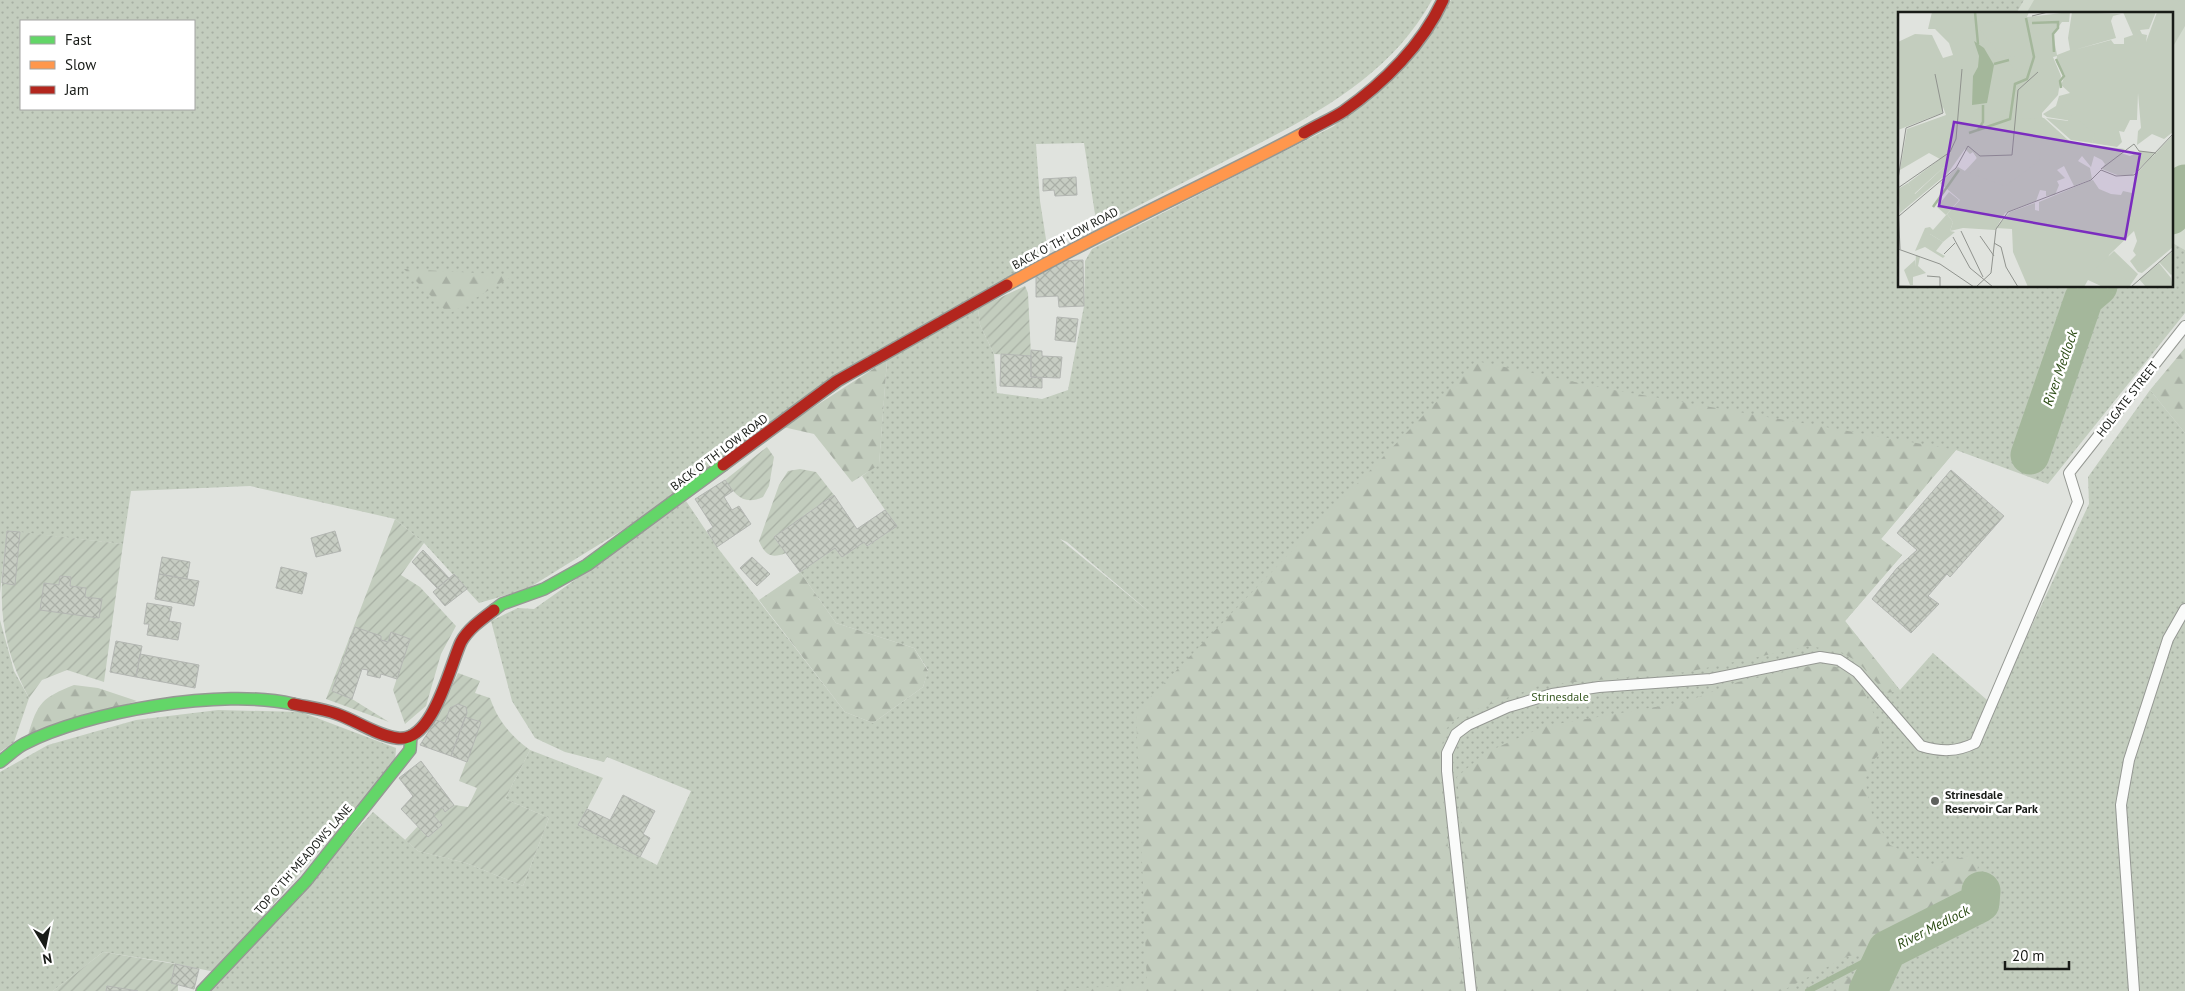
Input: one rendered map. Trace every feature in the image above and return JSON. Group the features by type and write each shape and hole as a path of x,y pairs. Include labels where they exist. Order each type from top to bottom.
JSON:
{"street":[{"name":"BACK O' TH' LOW ROAD","path":"410,736 422,727 434,712 462,641 476,625 502,604 544,589 587,565 837,381 1061,254 1251,161 1344,111 1387,76 1432,24 1443,0"},
{"path":"0,762 24,744 85,721 156,705 228,699 281,701 337,714 366,728 399,739 410,736"},
{"name":"TOP O' TH' MEADOWS LANE","path":"202,991 306,881 367,807 410,750 410,736"}],"lane":[{"name":"HOLGATE STREET","path":"1471,991 1447,771 1447,753 1456,734 1468,725 1508,707 1552,694 1599,687 1711,680 1820,657 1839,660 1857,672 1921,746 1936,751 1961,750 1975,743 2078,502 2070,473 2185,326"},
{"path":"2134,991 2121,805 2129,760 2135,741 2168,640 2185,609"}],"shaded area":[{"path":"2024,0 2185,0 2185,250 2172,243 2172,12 2017,12"}],"green space":[{"path":"0,0 1432,0 1414,28 1393,53 1343,95 1287,129 1097,227 1084,143 1036,144 1040,201 1048,252 629,526 527,589 479,603 424,543 395,519 250,486 131,491 123,544 7,531 0,593"},
{"name":"Strinesdale","path":"1451,0 2024,0 2017,12 1898,12 1898,288 2172,288 2172,243 2185,250 2185,313 2048,484 1956,450 1881,539 1902,555 1845,621 1900,690 1933,653 1994,706 2089,504 2088,477 2150,390 2185,433 2185,991 208,991 373,812 418,851 466,863 523,886 549,818 505,799 530,750 603,778 579,825 657,865 691,791 607,757 604,762 565,752 535,738 512,701 491,621 518,608 534,609 686,501 717,547 845,712 873,723 923,687 928,670 914,648 836,623 800,572 835,548 842,557 864,542 868,546 896,526 862,476 879,464 887,360 978,308 980,325 994,354 997,393 1042,399 1068,390 1084,306 1085,261 1092,249 1334,126","holes":["1060,539 1067,542 1153,615"]},
{"path":"2034,0 2185,0 2185,26 2172,48 2172,12 2027,12"},
{"path":"404,269 514,275 449,314"},
{"path":"1025,286 1028,293 1031,356 994,354 980,325 978,308"},
{"path":"2185,348 2185,433 2150,390"},
{"path":"887,360 879,465 852,482 814,434 783,427"},
{"path":"1476,361 1608,389 1956,450 1881,539 1902,555 1845,621 1900,691 1886,693 1858,662 1841,652 1810,646 1687,672 1541,685 1459,716 1445,730 1439,762 1463,991 1011,991 1147,985 1136,712"},
{"path":"767,447 774,457 769,486 763,497 745,500 732,490 725,480"},
{"path":"800,469 816,472 834,495 774,537 786,553 772,556 766,553 759,541 779,485 788,471"},
{"path":"395,519 424,543 401,575 420,587 456,626 441,654 426,706 405,724 393,690 410,639 391,632 388,642 381,640 381,636 355,628 332,691 352,699 389,722 326,699"},
{"path":"20,532 123,544 104,682 67,670 42,680 29,698 11,656 4,628 2,583 15,584","holes":["60,576 71,577 70,586 86,588 85,597 101,599 99,617 41,610 44,583 59,585"]},
{"path":"800,572 836,623 914,648 928,671 923,687 873,723 845,712 759,600"},
{"path":"0,620 14,671 29,698 14,742 0,752"},
{"path":"1816,665 1834,666 1847,673 1863,691 1874,713 1884,749 1871,763 1865,780 1872,814 1890,845 1932,865 1972,855 1978,864 1975,902 1871,954 1848,956 1782,991 1478,991 1457,777 1485,753 1545,726 1685,702 1738,682"},
{"path":"458,673 480,681 475,693 490,698 497,714 506,727 530,750 505,799 549,818 523,886 466,863 418,851 405,840 418,826 428,837 442,825 433,815 442,807 445,812 454,805 468,807 477,788 459,781 481,722 465,717 466,707 458,704 450,708 445,723 436,720"},
{"path":"74,685 98,688 137,701 28,735 35,715 43,702"},
{"path":"218,710 301,712 396,748 395,763 215,972 103,952 53,991 0,991 0,772 48,745 136,720"},
{"path":"103,952 175,964 171,983 178,985 178,991 53,991"},
{"path":"1877,963 1862,991 1821,991"}],"building":[{"path":"1076,177 1077,195 1055,196 1054,190 1043,191 1043,179"},
{"path":"1083,260 1084,306 1059,307 1058,296 1036,297 1036,276 1059,261"},
{"path":"1057,317 1078,319 1075,342 1055,340"},
{"path":"1031,350 1042,351 1042,356 1062,357 1060,378 1031,377"},
{"path":"1001,354 1031,356 1031,377 1042,378 1042,388 1000,386"},
{"path":"1951,470 2004,516 1950,577 1947,574 1928,596 1939,604 1911,633 1872,599 1897,568 1917,550 1897,533"},
{"path":"725,480 733,491 724,497 732,510 739,506 751,524 717,547 707,531 713,527 695,499"},
{"path":"834,495 857,529 885,510 897,526 867,546 864,542 842,557 835,548 800,572 774,537"},
{"path":"7,531 20,532 15,585 2,583"},
{"path":"335,531 341,551 316,557 311,538"},
{"path":"423,550 449,578 437,588 412,562"},
{"path":"162,557 190,562 187,579 159,574"},
{"path":"752,557 770,574 757,586 740,568"},
{"path":"281,567 307,573 302,594 276,588"},
{"path":"159,574 199,581 194,606 155,599"},
{"path":"454,574 467,589 445,606 433,592"},
{"path":"60,576 71,577 70,586 86,588 85,597 102,599 99,618 40,610 44,583 59,585"},
{"path":"147,603 172,607 169,621 181,623 178,640 147,635 149,624 144,624"},
{"path":"355,627 381,636 381,640 388,642 391,632 410,639 397,679 381,674 380,678 367,675 368,670 362,669 352,699 332,691"},
{"path":"116,641 142,646 136,677 110,672"},
{"path":"140,654 199,665 195,688 136,677"},
{"path":"458,704 466,707 467,713 451,756 420,745 436,720 445,723 450,708"},
{"path":"465,717 481,722 467,762 451,756"},
{"path":"421,761 454,805 445,812 442,807 433,815 442,825 428,837 401,809 413,796 399,778"},
{"path":"623,795 655,811 643,834 650,838 640,857 578,825 587,809 610,820"},
{"path":"175,964 199,969 194,989 171,983"},
{"path":"107,986 138,991 106,991"}],"waterway":[{"name":"River Medlock","path":"2172,213 2185,184"},
{"name":"River Medlock","path":"2030,455 2084,298 2096,288"},
{"name":"River Medlock","path":"1868,991 1887,950 1980,903 1981,891"},
{"path":"1808,991 1887,950"}],"traffic: fast":[{"path":"494,610 502,604 544,589 587,565 723,465"},
{"path":"0,762 21,746 51,732 119,713 194,701 231,699 264,700 293,704"},
{"path":"202,991 306,881 410,750 411,736"}],"traffic: slow":[{"path":"1007,285 1081,245 1304,133"}],"traffic: jam":[{"path":"1304,133 1344,111 1388,75 1425,32 1443,0"},
{"path":"723,465 837,381 1007,285"},
{"path":"293,704 337,714 389,736 397,738 410,737 421,729 430,716 464,637 476,624 494,610"}],"place":[{"name":"Strinesdale Reservoir Car Park","path":"1935,801"}]}
